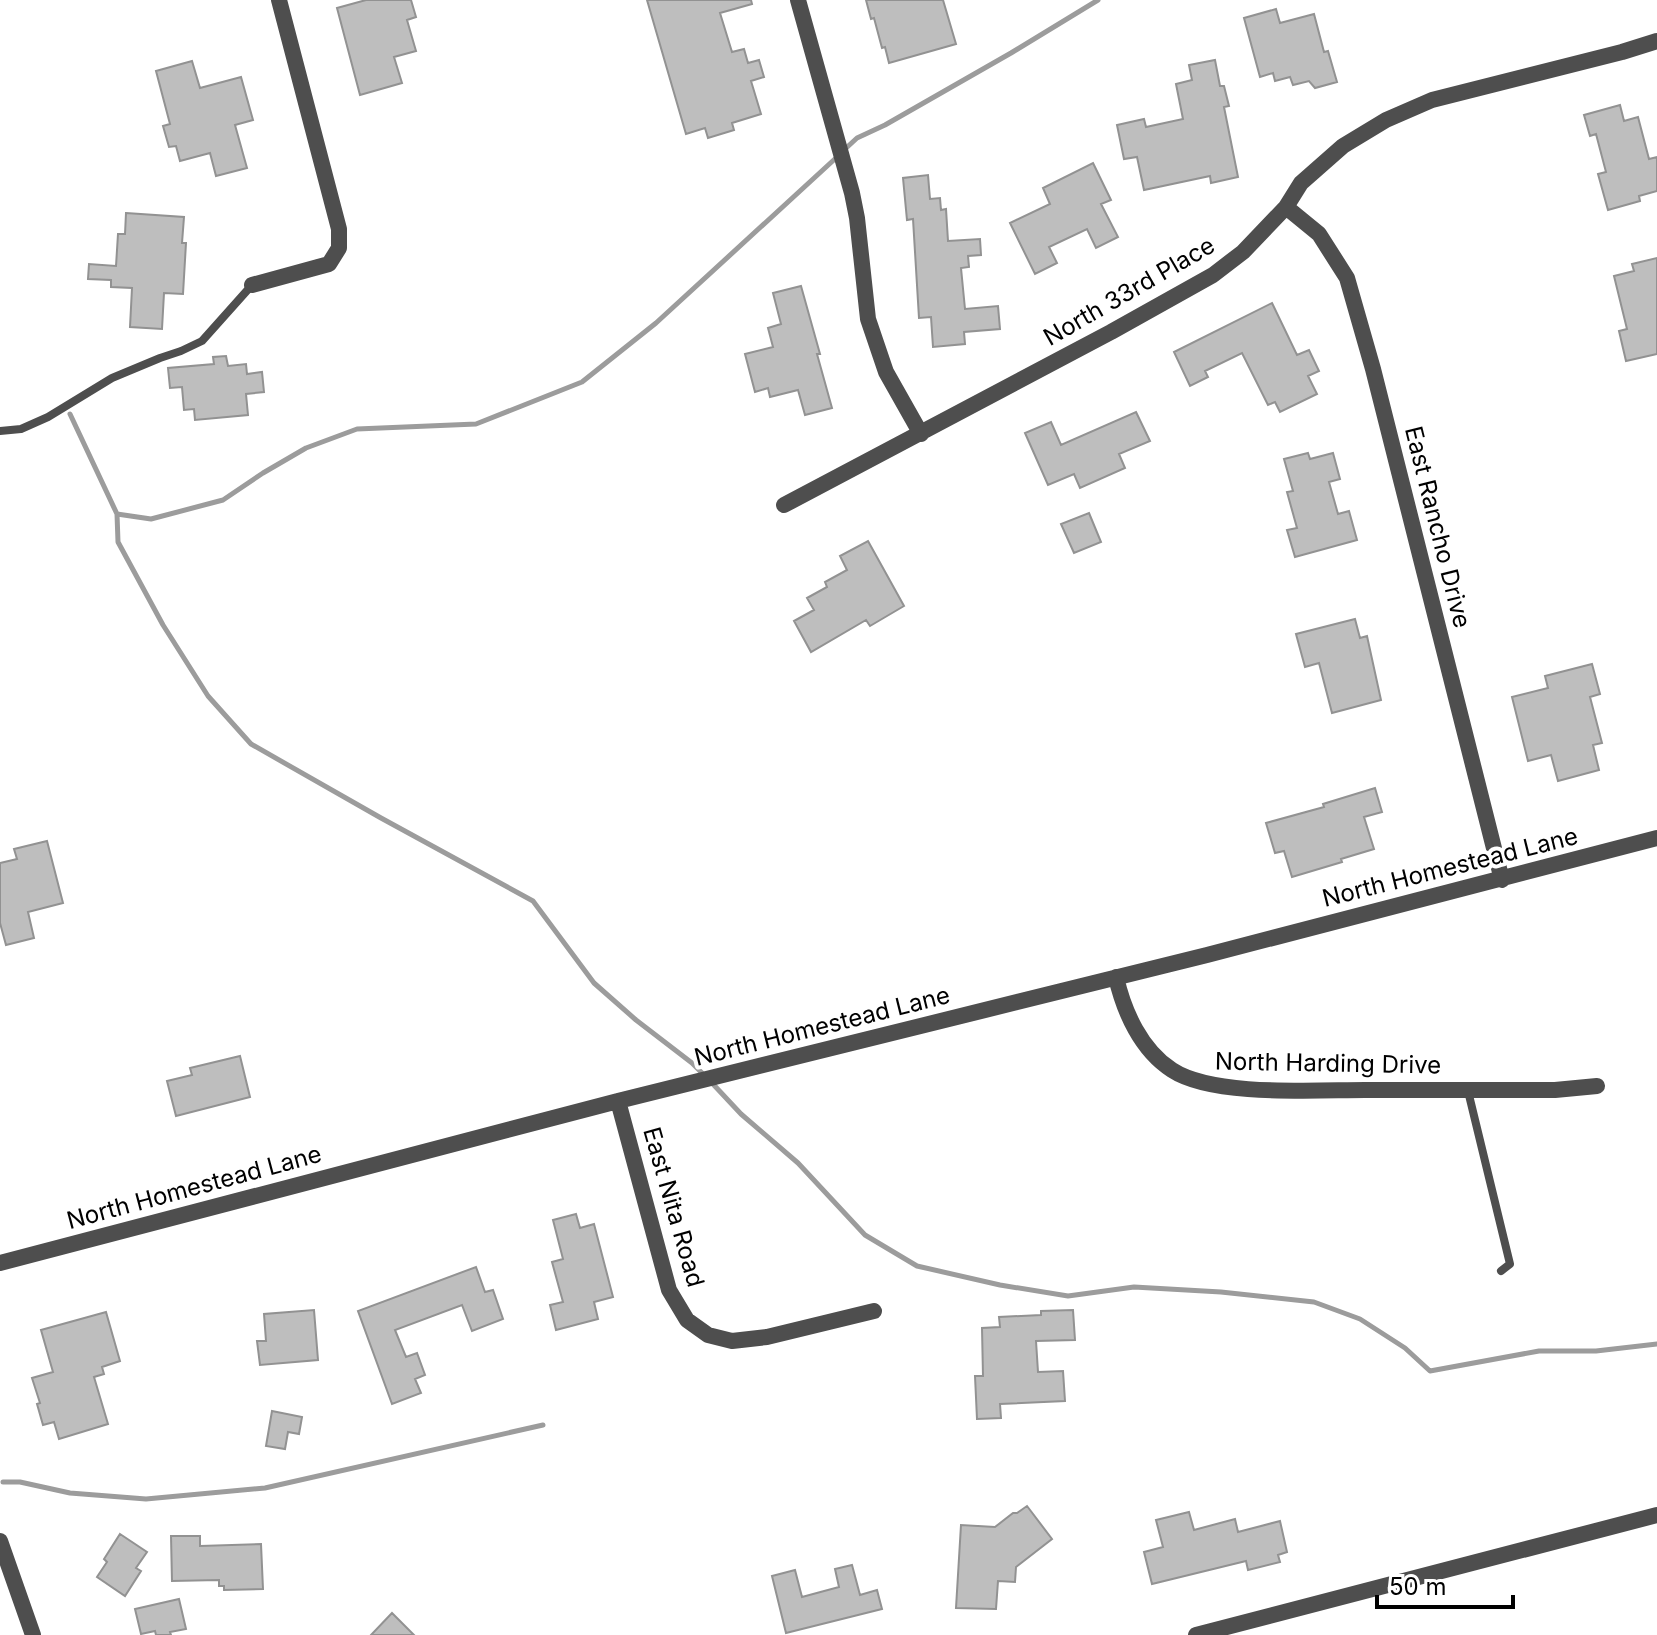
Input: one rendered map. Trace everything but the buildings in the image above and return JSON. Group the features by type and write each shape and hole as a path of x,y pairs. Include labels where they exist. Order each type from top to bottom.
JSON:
{"street":[{"path":"252,285 329,264 339,248 339,229 279,0"},
{"path":"798,0 839,142 857,218 868,319 886,372 921,434"},
{"name":"North 33rd Place","path":"784,505 1213,275 1243,252 1286,207 1301,183 1343,146 1386,120 1432,100 1657,41"},
{"name":"East Rancho Drive","path":"1286,207 1319,234 1347,278 1373,369 1502,880"},
{"name":"North Homestead Lane","path":"0,1263 618,1101 1502,880 1657,838"},
{"name":"North Harding Drive","path":"1116,977 1120,997 1139,1037 1155,1057 1174,1072 1202,1084 1236,1088 1467,1090 1555,1090 1597,1086"},
{"name":"East Nita Road","path":"618,1101 669,1290 687,1320 708,1335 732,1341 767,1337 874,1311"},
{"path":"1196,1635 1657,1515"},
{"path":"0,1541 33,1635"}],"lane":[{"path":"0,431 21,429 48,417 112,378 202,341 252,285"},
{"path":"1467,1090 1510,1264 1501,1271"}],"waterway":[{"path":"844,150 857,138 1011,53 1098,0"},
{"path":"117,514 151,519 223,500 306,448 357,429 476,424 582,382 656,323 837,157"},
{"path":"70,414 117,514 118,542 163,625 208,696 251,744 533,901 594,983 705,1076"},
{"path":"712,1083 741,1114 798,1163 865,1235 917,1266 1000,1285 1068,1296 1134,1287 1314,1302 1360,1319 1405,1348 1430,1371 1539,1351 1596,1351 1657,1344"},
{"path":"3,1482 20,1482 70,1493 146,1499 265,1488 543,1425"}]}
